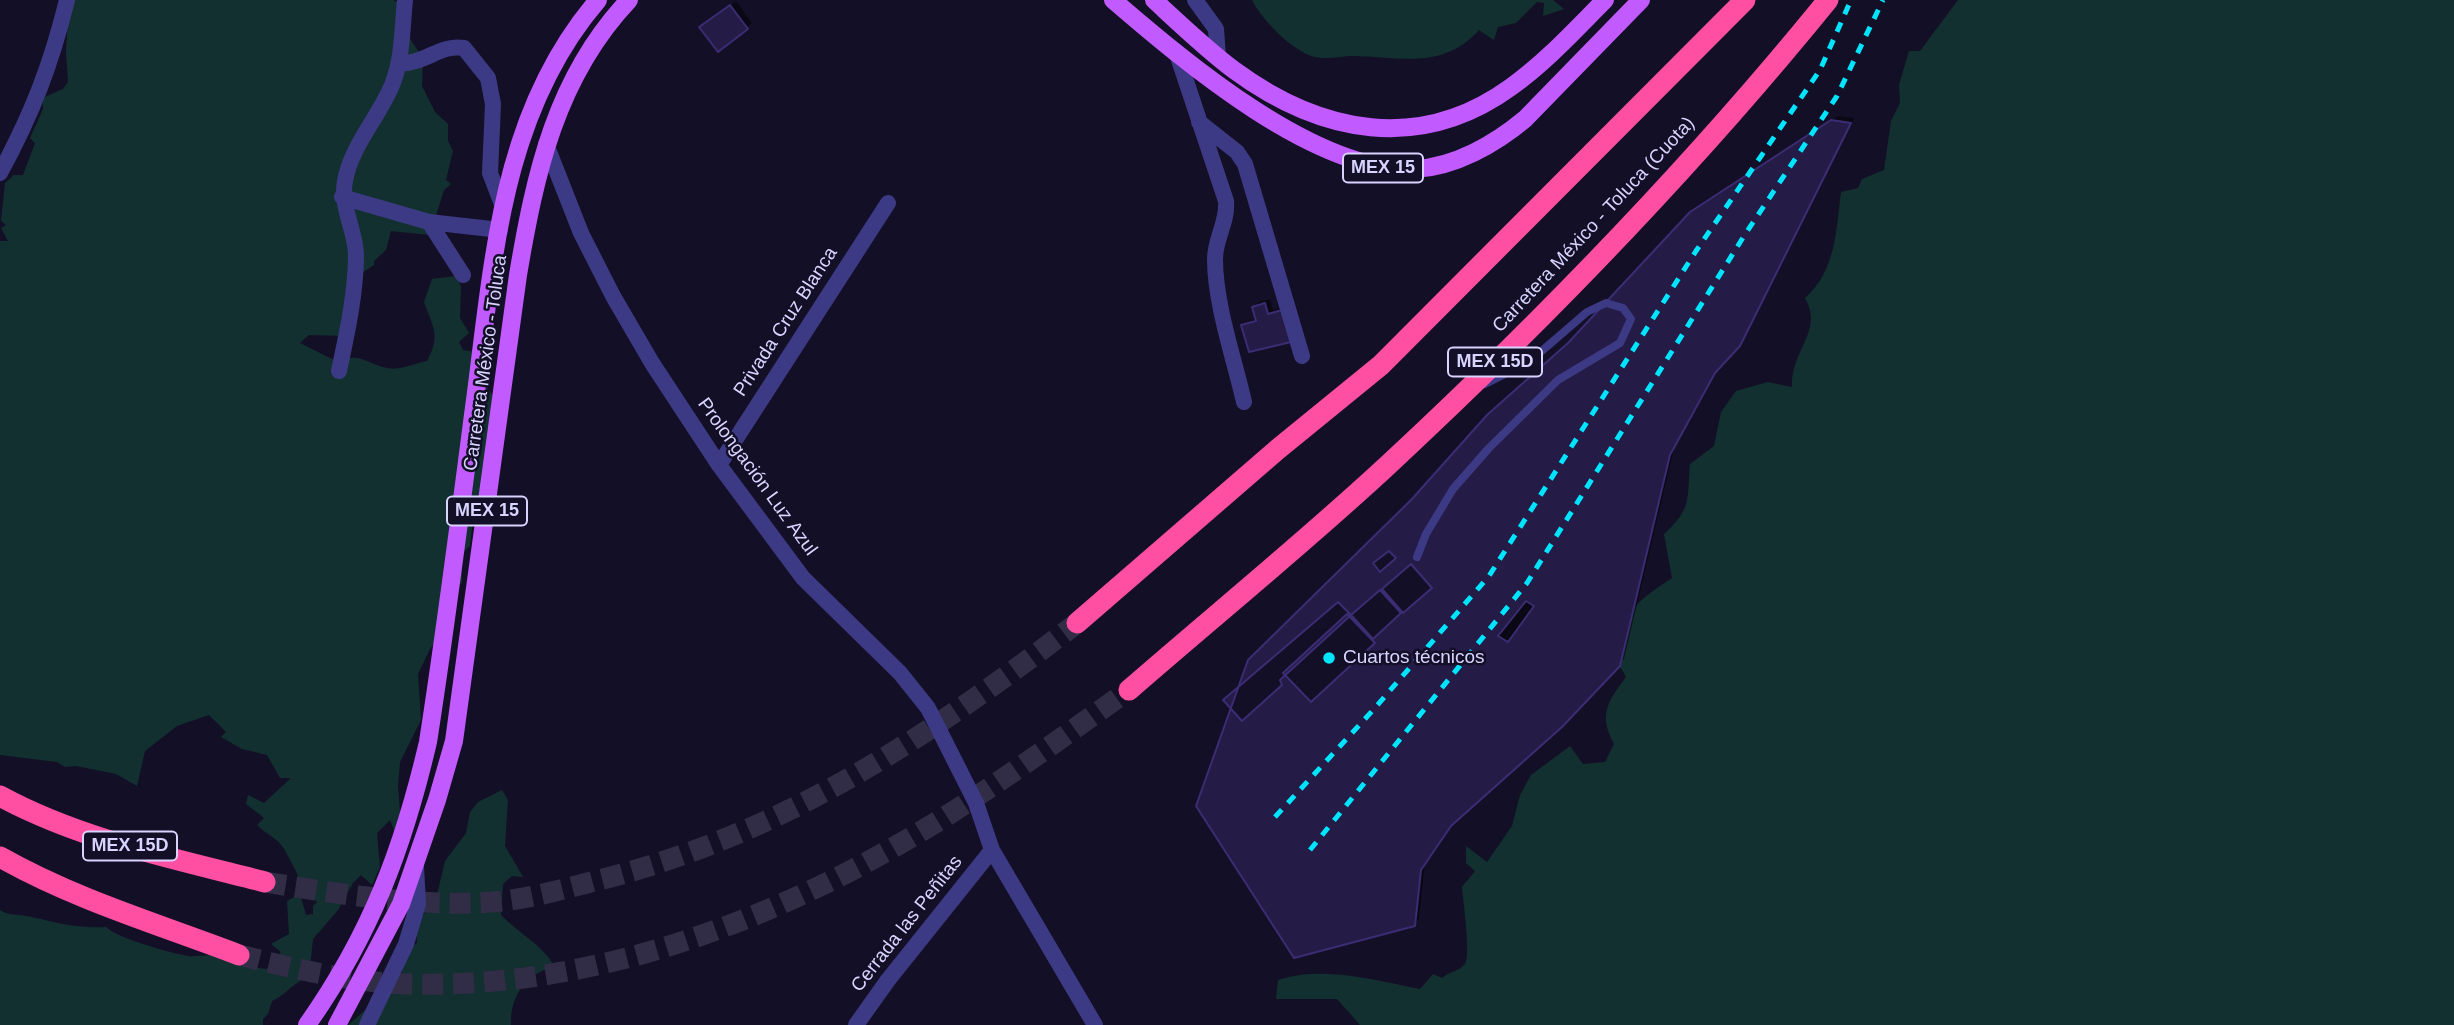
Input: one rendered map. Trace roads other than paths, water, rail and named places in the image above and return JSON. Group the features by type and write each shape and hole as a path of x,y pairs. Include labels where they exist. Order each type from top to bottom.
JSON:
{"highway":[{"path":"1077,623 1278,449 1381,365 1667,82 1745,0"},
{"name":"Carretera México - Toluca (Cuota)","path":"1129,690 1387,466 1548,310 1784,54 1828,0"},
{"name":"MEX 15D","path":"0,796 76,828 151,852 265,882"},
{"path":"0,858 86,899 239,954"}],"main road":[{"name":"Carretera México - Toluca","path":"307,1025 380,897 402,844 414,804 428,742 439,669 503,207 520,136 541,82 579,22 598,0"},
{"name":"Carretera México - Toluca","path":"337,1025 389,931 416,867 454,741 518,275 528,215 546,144 562,100 590,47 629,0"},
{"name":"MEX 15","path":"1113,0 1257,111 1318,145 1382,167 1419,169 1469,155 1507,134 1525,119 1641,0"},
{"name":"MEX 15","path":"1154,0 1218,57 1293,106 1342,124 1390,131 1426,127 1456,116 1509,89 1538,66 1605,0"}],"street":[{"path":"0,173 39,95 67,0"},
{"path":"339,371 349,325 356,257 352,229 342,197 351,162 392,85 398,64 405,0"},
{"path":"1195,0 1216,29 1218,57"},
{"path":"398,64 416,64 450,46 464,48 488,78 493,104 490,173 503,207"},
{"path":"1176,51 1226,201 1225,221 1216,243 1215,268 1244,402"},
{"path":"1197,120 1237,152 1244,164 1302,356"},
{"name":"Prolongación Luz Azul","path":"546,144 581,233 614,296 652,363 719,465 803,578 900,673 928,708 976,803 992,850 1095,1025"},
{"path":"342,197 429,222 500,230"},
{"name":"Privada Cruz Blanca","path":"719,465 888,203"},
{"path":"429,222 463,275"},
{"name":"Cerrada las Peñitas","path":"856,1025 888,979 992,850"},
{"path":"367,1025 406,944 418,904 416,867"}],"lane":[{"path":"1417,557 1426,534 1453,489 1489,448 1558,380 1620,343 1631,319 1623,307 1606,303 1587,312 1529,362 1460,396"}],"tunnel":[{"path":"265,882 396,900 476,903 506,901 551,892 663,861 728,837 850,778 965,705 1077,623"},
{"path":"239,955 346,978 411,984 485,982 558,973 631,957 702,935 772,908 840,876 905,841 968,802 1129,690"}],"railway":[{"path":"1275,817 1374,709 1489,576 1696,251 1820,70 1851,0"},
{"path":"1310,850 1527,583 1744,236 1837,96 1883,0"}],"place":[{"name":"Cuartos técnicos","path":"1329,658"}]}
